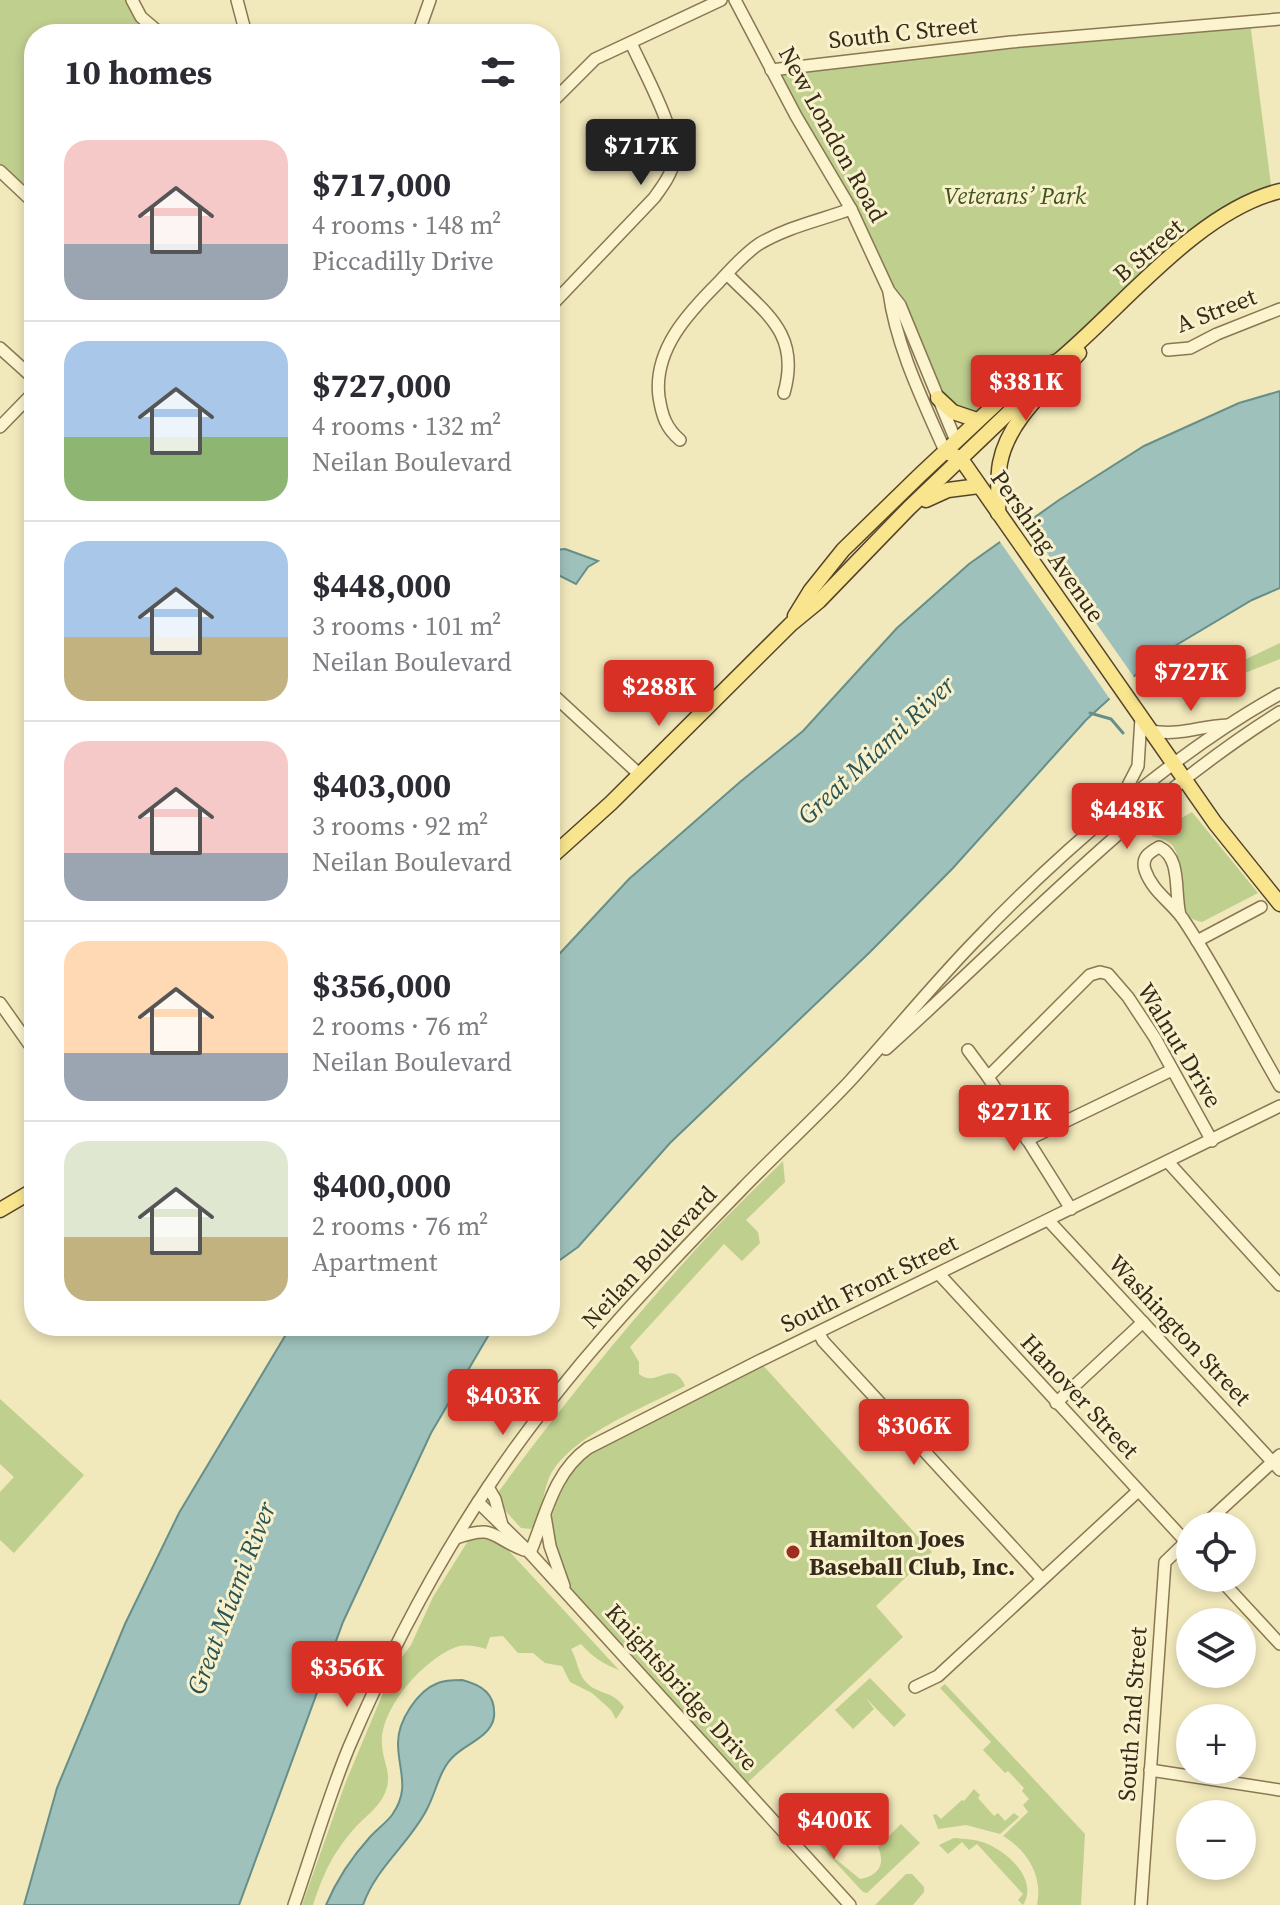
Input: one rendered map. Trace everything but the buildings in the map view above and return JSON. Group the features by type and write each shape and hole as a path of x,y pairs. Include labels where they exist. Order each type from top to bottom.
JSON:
{"main road":[{"name":"B Street","path":"791,624 819,601 909,508 1049,374 1058,361 1187,242 1247,203 1280,191"},
{"path":"998,513 1002,455 1019,421 1087,345 1095,329"},
{"name":"B Street","path":"791,624 811,590 843,550 1033,369 1058,361"},
{"path":"938,398 953,412 977,420"},
{"name":"Pershing Avenue","path":"951,446 1141,718 1144,735 1174,765 1232,846 1280,904"},
{"path":"909,508 948,490 979,486"},
{"path":"560,849 791,624"},
{"path":"0,1210 24,1196"}],"street":[{"path":"132,0 141,17 149,24"},
{"path":"237,0 243,24"},
{"path":"422,24 430,0"},
{"path":"560,94 595,59 721,0"},
{"name":"New London Road","path":"735,0 771,70 851,209 889,291 900,305 938,398 951,446"},
{"name":"South C Street","path":"771,70 1011,42 1280,19"},
{"path":"560,297 654,198 667,180 674,161 671,133 631,43"},
{"path":"0,171 24,194"},
{"path":"680,440 668,430 661,412 659,369 670,343 689,313 747,252 781,233 851,209"},
{"path":"727,274 781,331 788,347 790,371 784,393"},
{"name":"New London Road","path":"889,291 891,311 914,378 951,446"},
{"name":"A Street","path":"1168,350 1190,348 1280,309"},
{"path":"0,348 24,370"},
{"path":"0,427 24,402"},
{"name":"Neilan Boulevard","path":"294,1905 348,1750 427,1583 488,1487 554,1399 637,1300 847,1084 978,938 1044,874 1113,814 1229,725 1280,694"},
{"path":"560,701 639,774"},
{"name":"Neilan Boulevard","path":"847,1084 1110,842 1184,780 1280,712"},
{"path":"1113,814 1135,774 1144,735 1179,734 1208,725 1229,725"},
{"path":"1180,915 1175,897 1174,860 1169,851 1159,847 1148,853 1144,868 1156,890 1180,915 1197,941 1280,1086"},
{"path":"1197,941 1261,907"},
{"name":"Walnut Drive","path":"988,1077 1090,975 1100,972 1108,974 1142,1018 1212,1141"},
{"path":"0,1003 24,1037"},
{"path":"968,1050 1071,1209"},
{"path":"1027,1140 1172,1070"},
{"name":"South Front Street","path":"530,1553 563,1471 588,1448 1280,1106"},
{"path":"1168,1162 1280,1285"},
{"name":"Washington Street","path":"1049,1221 1278,1462"},
{"name":"Hanover Street","path":"939,1274 1176,1530"},
{"path":"1056,1403 1143,1322"},
{"path":"819,1333 868,1393 1042,1579"},
{"path":"1219,1512 1278,1462"},
{"path":"488,1487 495,1499 502,1525"},
{"path":"915,1687 938,1676 1138,1491"},
{"name":"Knightsbridge Drive","path":"478,1502 530,1553 850,1905"},
{"path":"545,1516 550,1546 567,1594"},
{"path":"455,1539 494,1532 511,1545 530,1553"},
{"name":"South 2nd Street","path":"1141,1905 1165,1562 1176,1552"},
{"path":"1232,1592 1280,1644"},
{"path":"1150,1770 1280,1790"}],"green space":[{"path":"0,0 132,0 152,24 24,24 24,194 0,171"},
{"name":"Veterans’ Park","path":"1250,22 1272,193 1246,203 977,420 949,408 900,306 771,70"},
{"path":"1280,643 1280,659 1227,680 1221,678 1236,664"},
{"path":"1192,812 1258,893 1202,922 1190,917 1183,909 1176,851 1170,843 1151,836"},
{"path":"783,1161 785,1182 746,1220 758,1232 760,1243 742,1261 724,1244 630,1347 639,1362 639,1374 652,1378 675,1374 685,1386 610,1424 573,1449 549,1478 535,1525 531,1529 521,1528 499,1504 499,1491 645,1307 707,1237"},
{"path":"759,1361 932,1552 876,1606 903,1637 743,1787 567,1594 548,1526 551,1496 574,1458"},
{"path":"0,1399 84,1475 14,1553 0,1540 0,1492 14,1477 0,1464"},
{"path":"471,1536 497,1538 619,1670 598,1660 581,1644 571,1649 585,1681 614,1697 624,1707 616,1719 611,1710 592,1693 570,1682 562,1666 545,1663 533,1653 518,1653 503,1636 490,1637 486,1649 464,1646 444,1653 418,1674 396,1701 383,1731 382,1745 388,1774 385,1793 379,1804 339,1848 313,1905 302,1905 345,1784 393,1669 411,1645 433,1597"},
{"path":"870,1678 906,1715 894,1727 866,1698 874,1709 853,1729 835,1710"},
{"path":"945,1684 1085,1834 1081,1905 1037,1905 1038,1884 1032,1865 1020,1849 1003,1836 1028,1812 1023,1805 1029,1799 1022,1791 1024,1788 983,1750 991,1742 940,1688"},
{"path":"974,1789 994,1816 998,1813 1005,1821 1014,1813 1019,1817 1000,1834 966,1825 938,1829 933,1815 941,1819"},
{"path":"806,1815 832,1856 860,1879 879,1869 881,1859 878,1847 901,1824 920,1843 867,1893 800,1824 799,1820"},
{"path":"954,1838 985,1843 1011,1860 1027,1886 1023,1905 1018,1900 1023,1894 977,1844 969,1850 962,1842 948,1854 939,1845"},
{"path":"906,1874 912,1874 924,1887 924,1892 913,1905 875,1905"}],"water":[{"name":"Great Miami River","path":"1280,391 1280,588 1252,600 1153,659 1086,720 953,868 670,1143 578,1247 560,1260 560,953 629,879 803,731 897,628 969,564 1059,500 1144,446 1239,403"},
{"path":"560,550 598,561 588,567 576,584 560,576"},
{"name":"Great Miami River","path":"285,1336 488,1336 431,1433 343,1622 239,1905 24,1905 57,1788 125,1624 179,1513"},
{"path":"462,1680 481,1688 490,1697 494,1709 492,1724 450,1761 420,1821 376,1879 363,1905 326,1905 351,1861 398,1805 402,1788 399,1734 410,1708 430,1687 444,1681"}],"pier":[{"path":"1024,520 1136,680 1112,702 998,539"}],"waterway":[{"path":"1090,713 1111,719 1123,733"}],"place":[{"name":"Hamilton Joes Baseball Club, Inc.","path":"793,1552"}]}
